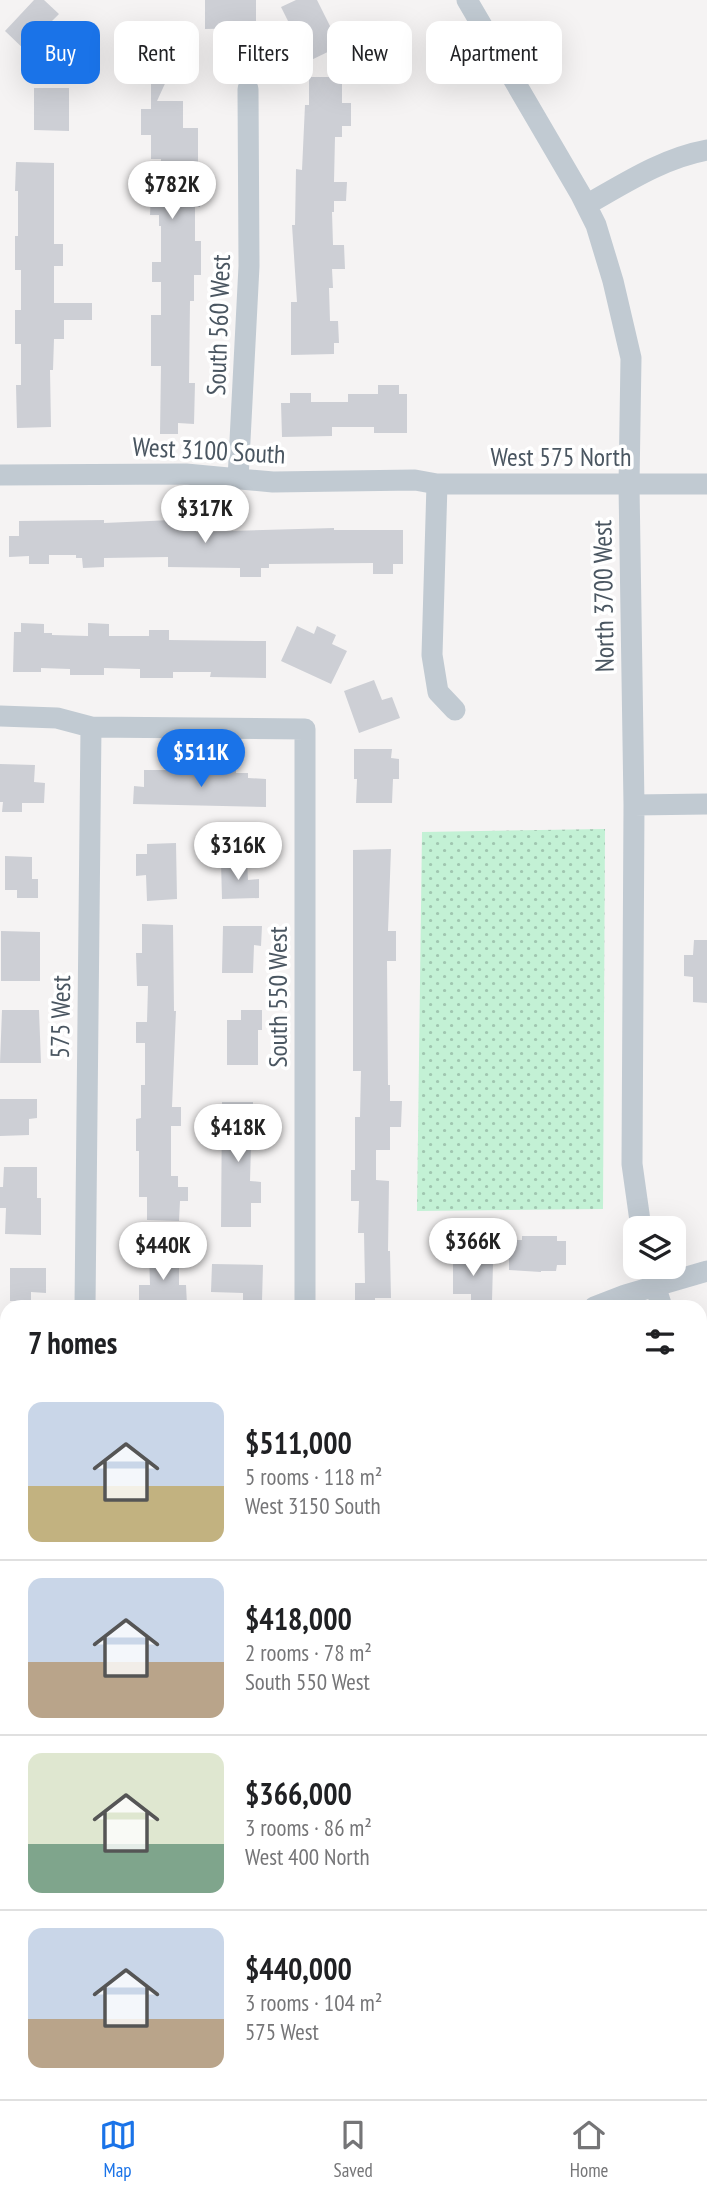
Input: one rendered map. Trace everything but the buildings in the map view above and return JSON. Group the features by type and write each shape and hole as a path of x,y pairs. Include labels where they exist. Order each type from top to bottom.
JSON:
{"street":[{"name":"North 3700 West","path":"467,0 596,225 613,281 631,358 629,485 634,805 632,1164 639,1216"},
{"name":"South 560 West","path":"238,479 249,253 248,89"},
{"path":"586,205 646,172 677,158 707,150"},
{"name":"West 3100 South","path":"0,475 186,474 301,482 415,480"},
{"name":"West 575 North","path":"415,480 437,484 707,484"},
{"path":"437,484 432,655 438,692 455,710"},
{"path":"0,716 57,718 91,727"},
{"name":"South 550 West","path":"91,727 305,729 305,1300"},
{"name":"575 West","path":"85,1300 91,727"},
{"path":"634,805 707,804"},
{"path":"686,1273 707,1271"},
{"path":"608,1300 648,1279"},
{"path":"653,1279 660,1300"}],"green space":[{"path":"605,829 603,1209 417,1211 422,832"}]}
